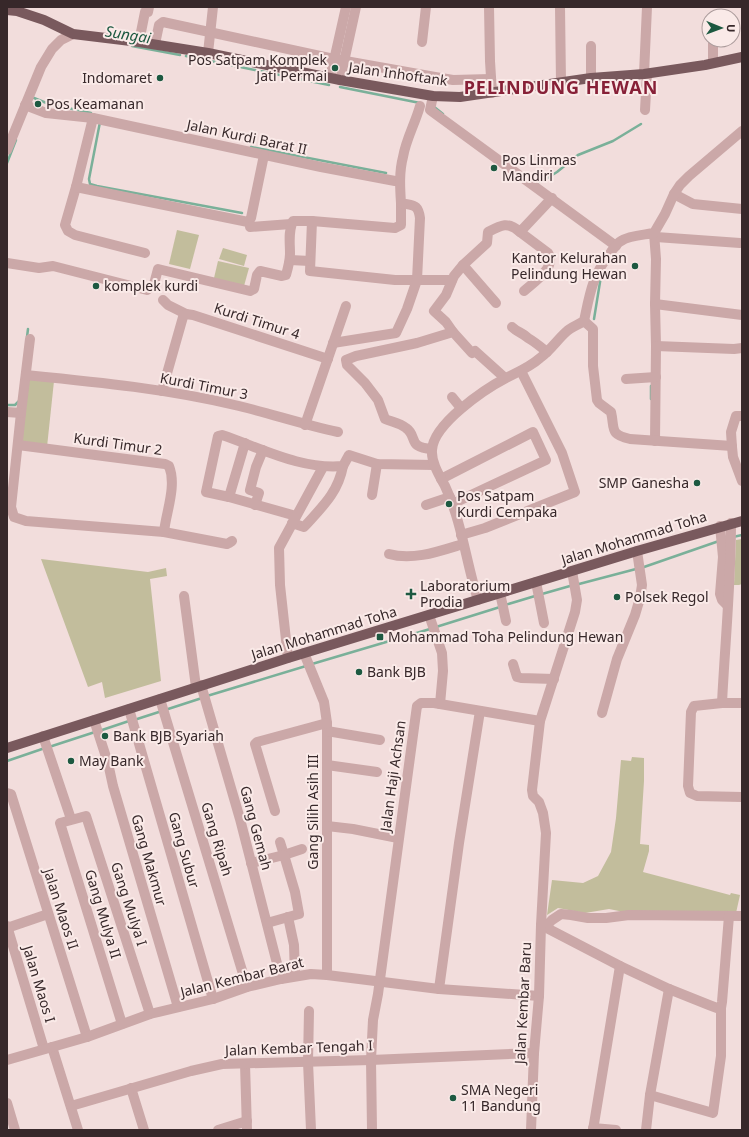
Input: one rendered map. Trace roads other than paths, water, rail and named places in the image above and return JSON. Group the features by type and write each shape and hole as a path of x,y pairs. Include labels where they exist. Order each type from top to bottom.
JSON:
{"main road":[{"name":"Jalan Inhoftank","path":"7,10 17,11 44,20 73,34 155,44 340,80 433,96 460,96 591,78 646,74 742,57"},
{"name":"Jalan Mohammad Toha","path":"7,748 288,658 637,551 724,532 731,523 742,521"}],"street":[{"path":"139,42 145,12 148,12 149,7"},
{"path":"208,54 214,7"},
{"path":"340,80 339,59 346,7"},
{"path":"330,78 339,59 356,7"},
{"path":"422,42 426,7"},
{"path":"489,7 492,92"},
{"path":"560,7 561,82"},
{"path":"645,110 647,7"},
{"path":"155,44 159,25 163,22 339,59 453,80 491,79"},
{"path":"7,148 41,67 52,49 61,40 73,34"},
{"path":"591,46 591,78"},
{"path":"713,48 713,63"},
{"path":"433,96 430,110 616,246"},
{"name":"Jalan Kurdi Barat II","path":"25,105 46,113 93,118 321,167 395,181"},
{"path":"250,227 291,224 296,220 395,228 401,225 400,184 403,157 415,126 420,106"},
{"path":"93,118 65,225 68,231 75,235 144,253"},
{"path":"655,441 655,235 674,194 689,176 742,131"},
{"path":"76,187 249,222 264,154"},
{"path":"674,194 693,204 742,209"},
{"path":"520,232 552,198"},
{"path":"333,343 396,333 407,309 417,280 420,232 419,213 417,207 401,203"},
{"path":"312,221 310,271 395,280 452,280"},
{"path":"7,263 39,268 52,266 147,290 154,284 158,269 250,291 254,289 258,272 262,271 285,276 290,260 291,224"},
{"path":"505,378 475,351 472,353 446,322 434,311 446,295 452,280 464,265 487,244 489,232 504,225 510,226 520,232 548,253 551,258 551,263 548,268 524,291"},
{"path":"478,600 451,500 434,465 432,449 438,434 447,420 461,408 505,378 521,371 540,359 565,332 584,321 592,282 599,268 621,241 631,237 655,235 740,243"},
{"path":"290,260 310,261"},
{"path":"464,265 496,303"},
{"name":"Kurdi Timur 4","path":"163,300 168,305 186,314 193,314 328,359"},
{"path":"655,304 742,315"},
{"path":"305,425 346,306"},
{"path":"162,391 183,317 186,314"},
{"path":"584,321 593,329 593,366 597,400 611,412 613,426 616,433 630,439 732,446"},
{"path":"512,327 519,333 522,333 530,338 547,352"},
{"path":"432,449 423,448 415,444 409,429 405,426 385,419 378,400 347,365 346,360 356,356 417,343 453,332"},
{"path":"30,339 11,506 14,517 26,521 164,532 227,544 232,541"},
{"path":"656,346 738,348"},
{"path":"389,554 407,557 429,553 484,528 575,492 562,453 521,371"},
{"name":"Kurdi Timur 3","path":"26,375 162,391 238,406 305,425 338,432"},
{"path":"626,379 656,377"},
{"path":"452,397 461,408"},
{"path":"7,412 21,413"},
{"path":"742,416 736,416 731,432 733,457 742,481"},
{"path":"426,505 451,500 546,460 533,432 441,479"},
{"path":"343,466 323,467 293,461 219,435 205,491 255,505 294,520 304,527 332,495 340,478 343,466 349,455 376,464 434,465"},
{"path":"229,497 245,443"},
{"name":"Kurdi Timur 2","path":"18,445 165,464 169,466 172,473 164,532"},
{"path":"255,505 259,493 250,490 256,467 263,450"},
{"path":"372,495 376,464"},
{"path":"288,658 280,585 279,548 323,467"},
{"path":"722,703 728,600 727,556 724,532"},
{"path":"602,713 617,659 635,615 640,598 642,585 637,551"},
{"path":"540,721 575,612 577,600 572,571"},
{"path":"536,582 544,623"},
{"path":"500,593 506,621"},
{"name":"Gang Gemah","path":"184,596 190,642 199,686 240,819 281,979"},
{"path":"429,615 442,653 443,671 440,704"},
{"name":"Gang Silih Asih III","path":"304,653 324,702 327,727 327,974"},
{"path":"513,664 517,677 554,678"},
{"name":"Gang Ripah","path":"160,699 248,987"},
{"name":"Jalan Haji Achsan","path":"372,1130 371,1060 373,1020 417,706 421,703 440,704 540,721"},
{"path":"742,703 722,703 694,706 691,712 688,786 690,793 697,796 742,797"},
{"name":"Gang Subur","path":"129,709 213,999"},
{"path":"439,988 459,843 480,711"},
{"name":"Gang Makmur","path":"94,720 108,763 113,786 177,1004"},
{"name":"Jalan Kembar Baru","path":"531,1130 534,1053 543,926 546,833 543,813 539,802 533,796 532,790 540,721"},
{"path":"275,811 254,744 294,731 327,727 380,740"},
{"path":"43,736 71,819"},
{"path":"327,765 377,772"},
{"name":"Jalan Maos II","path":"7,793 11,794 87,1037"},
{"name":"Gang Mulya I","path":"71,819 86,816 150,1014"},
{"name":"Gang Mulya II","path":"71,819 60,823 122,1024"},
{"path":"327,826 353,829 398,838"},
{"path":"267,923 299,914 295,892 280,842"},
{"path":"251,863 302,849"},
{"path":"7,927 48,914"},
{"path":"721,1008 713,1007 669,989 620,966 543,926 561,914 588,918 606,918 629,915 684,914 742,916"},
{"path":"650,1095 713,1113 721,1056 721,1008 729,916"},
{"path":"288,917 294,945 295,976"},
{"name":"Jalan Maos I","path":"7,927 48,1048 71,1106 78,1130"},
{"path":"616,1130 593,1129 620,966"},
{"name":"Jalan Kembar Barat","path":"7,1060 87,1037 177,1004 213,999 248,987 310,974 327,974 439,988 539,996"},
{"path":"646,1130 650,1095 669,989"},
{"path":"309,1011 308,1062 311,1130"},
{"name":"Jalan Kembar Tengah I","path":"71,1106 191,1071 222,1064 371,1060 534,1053"},
{"path":"218,1130 247,1125 245,1064"},
{"path":"131,1088 144,1130"},
{"path":"7,1103 15,1130"}],"waterway":[{"name":"Sungai","path":"132,46 180,55"},
{"name":"Sungai","path":"186,56 329,85"},
{"name":"Sungai","path":"340,87 420,103"},
{"path":"34,98 49,104 91,113"},
{"path":"433,106 443,114"},
{"path":"100,122 89,179 90,184 242,213"},
{"path":"536,183 557,172 578,155 613,141 641,124"},
{"path":"7,163 16,140"},
{"path":"251,147 386,173"},
{"path":"594,319 601,276"},
{"path":"27,337 28,329"},
{"path":"651,386 651,399"},
{"path":"7,405 15,405 19,401"},
{"path":"733,537 742,535"},
{"path":"644,567 719,541"},
{"path":"579,584 636,569"},
{"path":"542,594 570,586"},
{"path":"505,605 535,596"},
{"path":"436,627 500,607"},
{"path":"312,664 430,629"},
{"path":"207,696 306,666"},
{"path":"165,710 202,698"},
{"path":"134,720 162,711"},
{"path":"99,731 129,721"},
{"path":"49,747 95,732"},
{"path":"7,761 45,748"}],"place":[{"name":"Pos Satpam Komplek Jati Permai","path":"335,68"},
{"name":"Indomaret","path":"160,78"},
{"name":"Pos Keamanan","path":"38,104"},
{"name":"Pos Linmas Mandiri","path":"494,168"},
{"name":"Kantor Kelurahan Pelindung Hewan","path":"635,266"},
{"name":"komplek kurdi","path":"96,286"},
{"name":"SMP Ganesha","path":"697,483"},
{"name":"Pos Satpam Kurdi Cempaka","path":"449,504"},
{"name":"Laboratorium Prodia","path":"411,594"},
{"name":"Polsek Regol","path":"617,597"},
{"name":"Mohammad Toha Pelindung Hewan","path":"380,637"},
{"name":"Bank BJB","path":"359,672"},
{"name":"Bank BJB Syariah","path":"105,736"},
{"name":"May Bank","path":"71,761"},
{"name":"SMA Negeri 11 Bandung","path":"453,1098"}],"district":[{"name":"PELINDUNG HEWAN","path":"561,88"}]}
